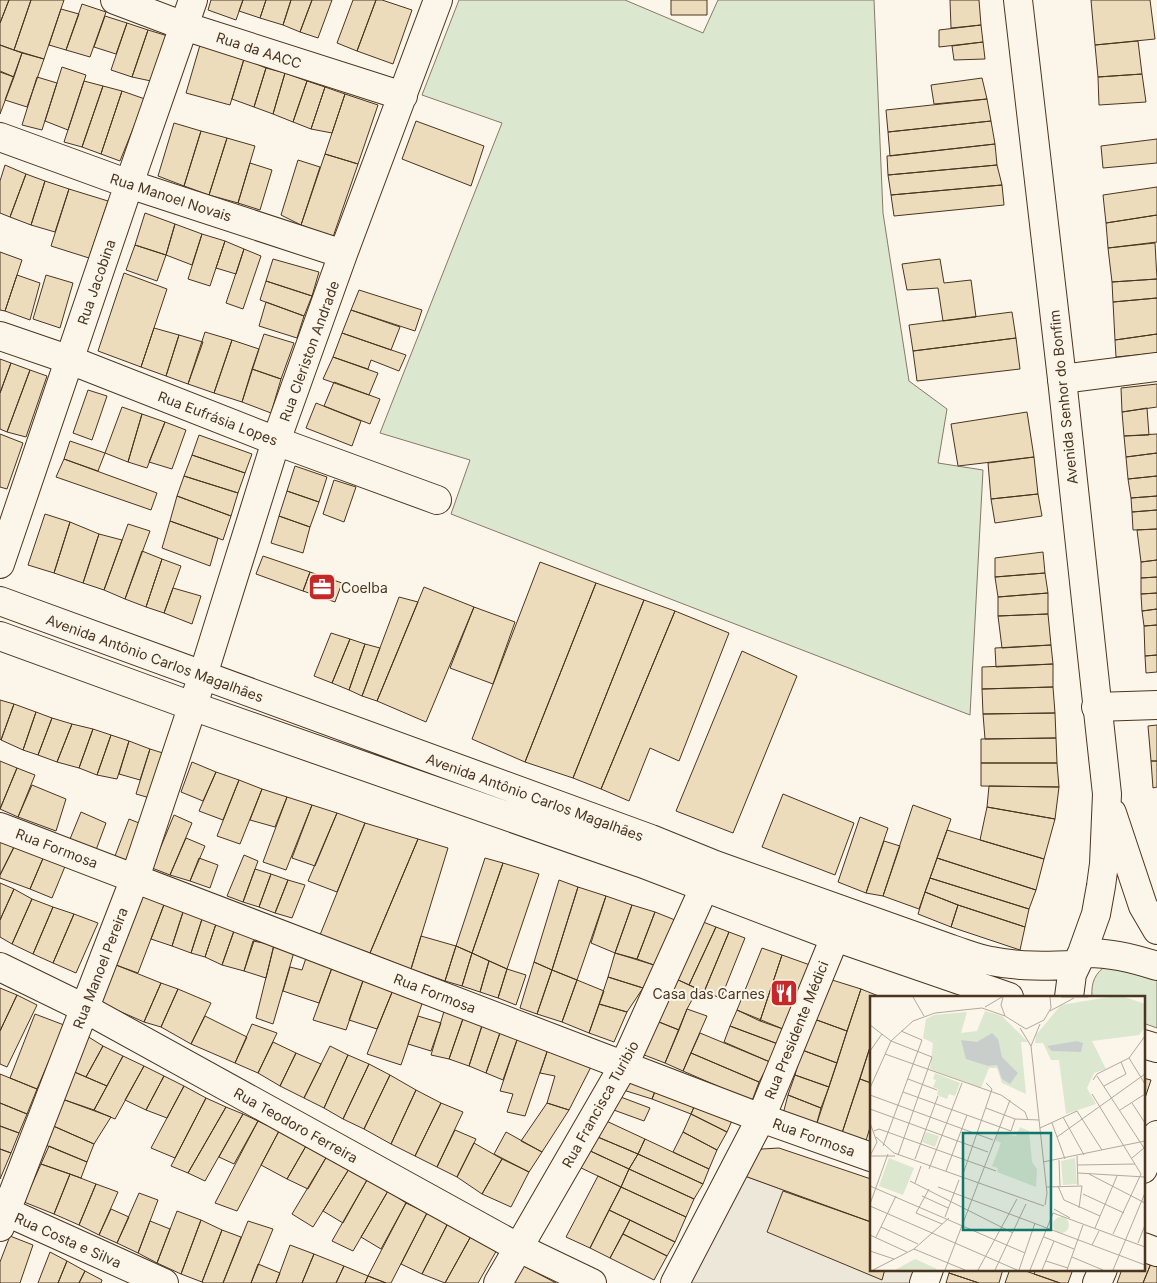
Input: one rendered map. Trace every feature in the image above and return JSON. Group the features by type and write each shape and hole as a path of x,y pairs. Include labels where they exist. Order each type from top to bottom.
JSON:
{"street":[{"name":"Rua da AACC","path":"116,0 184,26 403,96"},
{"name":"Rua Jacobina","path":"0,564 129,184 194,0"},
{"name":"Rua Cleriston Andrade","path":"192,706 276,441 343,254 438,0"},
{"name":"Avenida Senhor do Bonfim","path":"1018,0 1062,379 1096,707 1107,794 1104,864 1096,914 1072,974 1069,996"},
{"name":"Rua Manoel Novais","path":"0,137 129,184 343,254"},
{"name":"Rua Eufrásia Lopes","path":"0,336 70,360 276,441 437,500"},
{"path":"1062,379 1157,366"},
{"name":"Avenida Antônio Carlos Magalhães","path":"0,601 203,675 709,876 834,937 1006,996"},
{"name":"Avenida Antônio Carlos Magalhães","path":"0,636 192,706 646,851"},
{"path":"1096,707 1157,705"},
{"name":"Rua Manoel Pereira","path":"2,1216 135,878 192,706"},
{"name":"Avenida Senhor do Bonfim","path":"1107,794 1143,906 1157,930"},
{"name":"Rua Formosa","path":"0,827 760,1118 870,1158"},
{"name":"Avenida Antônio Carlos Magalhães","path":"709,876 989,961 1029,966 1079,959 1095,953 1119,956 1157,966"},
{"name":"Rua Francisca Turibio","path":"498,1283 624,1065 709,876"},
{"name":"Rua Presidente Médici","path":"675,1283 760,1118 834,937"},
{"name":"Rua Teodoro Ferreira","path":"0,967 84,1008 519,1248 592,1283"},
{"path":"1144,1044 1157,1048"},
{"path":"1144,1167 1157,1135"},
{"name":"Rua Costa e Silva","path":"2,1216 164,1283"},
{"path":"1144,1247 1157,1252"},
{"path":"924,1283 929,1270"},
{"path":"1097,1283 1103,1270"}],"green space":[{"path":"459,0 625,0 703,33 718,0 874,0 883,213 909,381 947,409 938,463 983,470 970,715 451,514 470,460 380,433 502,123 422,95"},
{"path":"1107,965 1157,978 1157,1028 1144,1023 1144,996 1092,996 1092,987 1099,971"}],"shaded area":[{"path":"742,1175 870,1222 870,1270 920,1270 915,1283 689,1283"}],"building":[{"path":"0,0 9,0 0,23"},
{"path":"9,0 31,0 14,50 0,45 0,23"},
{"path":"31,0 64,0 44,59 14,50"},
{"path":"211,0 243,0 236,20 208,10"},
{"path":"243,0 266,0 260,18 239,11"},
{"path":"266,0 291,0 283,25 260,18"},
{"path":"291,0 312,0 300,32 283,25"},
{"path":"312,0 332,0 318,38 300,32"},
{"path":"353,0 376,0 357,51 337,43"},
{"path":"376,0 382,0 412,10 393,64 357,51"},
{"path":"671,0 707,0 707,15 671,15"},
{"path":"950,0 979,0 981,25 951,28"},
{"path":"1091,0 1150,0 1155,39 1095,45"},
{"path":"82,4 106,12 90,57 66,50"},
{"path":"61,9 79,14 66,50 49,45"},
{"path":"105,16 127,23 116,54 94,47"},
{"path":"127,23 148,30 132,77 111,70"},
{"path":"981,25 983,42 939,47 939,30"},
{"path":"148,30 168,36 151,81 132,77"},
{"path":"1138,41 1142,74 1098,77 1095,45"},
{"path":"983,42 985,59 954,60 952,46"},
{"path":"0,45 22,53 14,77 0,71"},
{"path":"200,45 244,59 230,105 186,93"},
{"path":"22,53 44,59 27,107 5,100"},
{"path":"244,59 266,68 254,107 232,99"},
{"path":"62,67 86,75 68,130 45,121"},
{"path":"266,68 285,73 273,114 254,107"},
{"path":"0,72 14,77 0,114"},
{"path":"285,73 307,81 293,122 273,114"},
{"path":"1142,74 1146,102 1099,105 1098,77"},
{"path":"37,77 57,83 42,130 22,125"},
{"path":"982,78 987,99 934,104 931,85"},
{"path":"84,81 103,86 82,147 64,142"},
{"path":"307,81 325,87 311,129 293,122"},
{"path":"103,86 122,91 101,154 82,147"},
{"path":"325,87 345,94 332,133 311,129"},
{"path":"122,91 145,99 120,161 101,154"},
{"path":"345,94 378,105 358,164 325,154"},
{"path":"987,99 991,121 888,132 886,110"},
{"path":"416,121 484,146 471,186 402,159"},
{"path":"991,121 995,144 890,156 888,132"},
{"path":"174,123 201,131 184,186 158,176"},
{"path":"201,131 227,138 209,195 184,186"},
{"path":"227,138 255,146 238,203 209,195"},
{"path":"1157,139 1157,163 1103,168 1101,146"},
{"path":"995,144 997,165 888,175 887,156"},
{"path":"325,154 358,164 333,237 301,225"},
{"path":"298,160 320,167 301,225 281,215"},
{"path":"250,163 272,170 260,210 238,203"},
{"path":"5,165 26,174 10,217 0,213 0,181"},
{"path":"997,165 1002,185 891,195 888,175"},
{"path":"26,174 45,181 31,225 10,217"},
{"path":"45,181 69,189 55,232 31,225"},
{"path":"1002,185 1004,205 894,216 891,195"},
{"path":"1157,187 1157,215 1106,223 1103,195"},
{"path":"69,189 108,201 89,258 51,246"},
{"path":"145,213 175,224 166,255 135,245"},
{"path":"1157,215 1157,242 1108,248 1106,223"},
{"path":"175,224 202,234 192,265 166,255"},
{"path":"202,234 225,241 210,286 188,279"},
{"path":"225,241 244,249 236,274 216,268"},
{"path":"1155,243 1157,279 1112,282 1108,248"},
{"path":"135,245 166,255 157,281 126,270"},
{"path":"244,249 261,256 243,309 226,303"},
{"path":"0,252 22,260 5,311 0,310"},
{"path":"273,259 319,272 312,296 266,281"},
{"path":"940,259 944,283 971,280 976,317 943,321 938,288 907,290 902,264"},
{"path":"124,273 167,289 141,367 98,351"},
{"path":"17,275 40,283 30,320 5,311"},
{"path":"46,275 73,283 60,328 33,319"},
{"path":"1157,279 1157,298 1113,302 1112,282"},
{"path":"266,281 312,296 304,316 260,300"},
{"path":"359,290 422,310 415,331 351,310"},
{"path":"1157,298 1157,334 1115,340 1113,302"},
{"path":"266,302 304,316 297,338 259,326"},
{"path":"351,310 400,327 391,350 342,333"},
{"path":"1012,312 1016,338 913,351 909,325"},
{"path":"154,328 179,335 166,376 141,367"},
{"path":"205,332 232,340 214,393 188,384"},
{"path":"342,333 406,355 399,371 371,360 368,369 333,357"},
{"path":"264,334 294,343 281,379 252,369"},
{"path":"1157,334 1157,353 1116,357 1115,340"},
{"path":"179,335 203,342 188,384 166,376"},
{"path":"1016,338 1020,369 917,381 913,351"},
{"path":"232,340 259,349 242,402 214,393"},
{"path":"333,357 378,373 369,395 323,379"},
{"path":"0,359 11,363 0,393"},
{"path":"11,363 30,370 7,432 0,429 0,393"},
{"path":"252,369 281,379 271,413 242,402"},
{"path":"30,370 47,376 26,437 7,432"},
{"path":"334,382 380,399 370,424 324,406"},
{"path":"1157,384 1157,407 1122,412 1121,388"},
{"path":"88,390 107,396 92,440 73,433"},
{"path":"316,403 361,421 352,446 306,428"},
{"path":"122,407 142,414 128,462 105,453"},
{"path":"1147,408 1149,435 1124,436 1122,412"},
{"path":"1027,412 1034,457 958,466 951,424"},
{"path":"142,414 165,422 147,468 128,462"},
{"path":"165,422 186,430 172,469 149,462"},
{"path":"0,434 23,443 7,489 0,487"},
{"path":"1157,434 1157,453 1126,457 1124,436"},
{"path":"199,435 252,454 245,473 192,455"},
{"path":"70,441 105,453 98,471 64,459"},
{"path":"1157,453 1157,476 1128,479 1126,457"},
{"path":"192,455 245,473 238,493 184,476"},
{"path":"1034,457 1038,494 991,499 988,463"},
{"path":"64,459 157,493 151,510 56,477"},
{"path":"295,466 327,477 319,502 287,491"},
{"path":"184,476 238,493 231,516 177,496"},
{"path":"1157,476 1157,496 1131,498 1128,479"},
{"path":"334,480 356,487 344,522 323,514"},
{"path":"287,491 319,502 310,527 279,516"},
{"path":"1038,494 1042,516 995,523 991,499"},
{"path":"177,496 231,516 223,540 170,521"},
{"path":"1157,496 1157,510 1132,512 1131,498"},
{"path":"1157,510 1157,529 1133,530 1132,512"},
{"path":"45,514 70,522 54,573 28,565"},
{"path":"279,516 310,527 303,553 271,543"},
{"path":"170,521 218,538 210,566 162,548"},
{"path":"70,522 99,534 83,583 54,573"},
{"path":"128,524 150,531 125,599 104,590"},
{"path":"1157,529 1157,560 1141,562 1137,530"},
{"path":"99,534 122,540 104,590 83,583"},
{"path":"142,551 162,559 146,607 125,599"},
{"path":"1043,552 1045,573 995,577 995,558"},
{"path":"263,556 310,572 303,591 256,574"},
{"path":"162,559 181,566 164,613 146,607"},
{"path":"1157,560 1157,577 1141,578 1141,562"},
{"path":"540,562 596,583 525,762 472,739"},
{"name":"Coelba","path":"310,572 342,583 335,602 303,591"},
{"path":"1045,573 1048,593 998,597 995,577"},
{"path":"1157,577 1157,593 1141,594 1141,578"},
{"path":"596,583 644,600 573,778 525,762"},
{"path":"424,587 474,607 426,722 377,701"},
{"path":"173,588 201,596 192,624 164,613"},
{"path":"1048,593 1048,614 998,616 998,597"},
{"path":"1157,593 1157,609 1142,611 1141,594"},
{"path":"399,597 418,602 377,701 362,696"},
{"path":"644,600 675,611 601,789 573,778"},
{"path":"474,607 515,622 493,684 450,668"},
{"path":"1157,609 1157,625 1144,626 1142,611"},
{"path":"675,611 729,633 679,761 650,748 629,801 601,789"},
{"path":"1048,614 1051,645 1002,648 998,616"},
{"path":"1157,625 1157,655 1145,656 1144,626"},
{"path":"331,633 350,639 332,683 314,676"},
{"path":"350,639 365,644 349,690 332,683"},
{"path":"365,644 380,648 362,696 349,690"},
{"path":"1051,645 1053,664 996,667 995,648"},
{"path":"742,651 797,676 733,833 676,811"},
{"path":"1157,655 1157,672 1146,673 1145,656"},
{"path":"1053,664 1053,687 982,689 982,667"},
{"path":"1053,687 1055,713 983,714 982,689"},
{"path":"0,700 14,704 1,740 0,739"},
{"path":"14,704 36,712 23,750 1,740"},
{"path":"36,712 52,718 38,755 23,750"},
{"path":"1055,713 1056,738 985,739 983,714"},
{"path":"52,718 72,724 57,762 38,755"},
{"path":"72,724 93,729 79,768 57,762"},
{"path":"1157,725 1157,761 1151,761 1148,726"},
{"path":"93,729 111,735 97,775 79,768"},
{"path":"111,735 129,741 117,779 97,775"},
{"path":"1056,738 1057,763 981,763 981,739"},
{"path":"129,741 150,749 140,780 119,774"},
{"path":"150,749 166,754 150,798 136,794"},
{"path":"0,761 17,768 0,809"},
{"path":"1151,761 1157,761 1157,787 1153,788"},
{"path":"192,762 216,772 203,801 181,792"},
{"path":"981,763 1057,763 1059,787 981,786"},
{"path":"17,768 35,775 18,817 0,809"},
{"path":"216,772 239,780 223,820 199,811"},
{"path":"239,780 262,789 240,844 217,836"},
{"path":"32,785 66,799 56,831 18,817"},
{"path":"989,786 1059,787 1055,819 987,807"},
{"path":"262,789 287,797 275,827 250,820"},
{"path":"783,794 854,823 835,875 762,847"},
{"path":"287,797 312,805 286,870 263,862"},
{"path":"312,805 337,813 315,866 292,858"},
{"path":"913,805 951,819 919,909 883,896"},
{"path":"987,807 1055,819 1044,859 980,840"},
{"path":"81,812 106,823 96,850 70,839"},
{"path":"337,813 365,823 337,892 308,881"},
{"path":"174,815 192,823 170,875 152,868"},
{"path":"860,817 888,828 866,893 838,882"},
{"path":"129,819 144,825 129,863 115,856"},
{"path":"365,823 418,839 370,953 320,935"},
{"path":"947,830 1044,859 1036,890 937,858"},
{"path":"186,838 205,846 190,881 170,875"},
{"path":"0,839 15,845 0,875"},
{"path":"418,839 448,848 411,969 370,953"},
{"path":"884,841 900,846 883,896 866,893"},
{"path":"15,845 44,856 30,889 0,878"},
{"path":"244,855 258,861 243,902 227,896"},
{"path":"44,856 66,864 52,898 30,889"},
{"path":"199,858 218,865 210,888 190,881"},
{"path":"485,858 503,863 472,953 456,946"},
{"path":"937,858 1036,890 1029,909 930,878"},
{"path":"503,863 539,874 507,969 472,953"},
{"path":"255,869 271,874 259,907 243,902"},
{"path":"271,874 288,880 275,913 259,907"},
{"path":"930,878 1029,909 1025,927 925,892"},
{"path":"288,880 305,885 292,918 275,913"},
{"path":"559,880 578,887 552,970 534,962"},
{"path":"0,883 14,889 0,920"},
{"path":"578,887 606,896 577,980 552,970"},
{"path":"14,889 32,899 12,944 0,937 0,920"},
{"path":"925,892 958,905 951,927 918,914"},
{"path":"140,894 165,902 138,973 116,965"},
{"path":"606,896 632,905 615,953 591,943"},
{"path":"32,899 53,907 33,954 12,944"},
{"path":"165,902 184,909 172,946 151,939"},
{"path":"632,905 655,912 637,959 615,953"},
{"path":"958,905 1025,927 1020,950 951,927"},
{"path":"53,907 74,914 53,963 33,954"},
{"path":"184,909 203,916 191,953 172,946"},
{"path":"655,912 675,920 654,965 637,959"},
{"path":"74,914 98,923 76,973 53,963"},
{"path":"203,916 217,921 205,957 191,953"},
{"path":"698,920 716,927 689,985 674,978"},
{"path":"217,921 235,928 222,965 205,957"},
{"path":"716,927 729,932 704,992 689,985"},
{"path":"235,928 256,935 244,971 222,965"},
{"path":"729,932 745,938 721,998 704,992"},
{"path":"421,936 456,946 445,981 411,969"},
{"path":"253,941 274,945 266,978 244,971"},
{"path":"274,945 294,952 273,1024 256,1018"},
{"path":"456,946 472,953 462,986 445,981"},
{"path":"762,948 782,955 760,1021 737,1010"},
{"path":"472,953 489,961 480,992 462,986"},
{"path":"615,953 654,965 643,988 608,977"},
{"path":"307,955 333,965 319,1003 283,991 290,967 302,970"},
{"name":"Casa das Carnes","path":"782,955 810,965 783,1029 760,1021"},
{"path":"489,961 507,969 498,998 480,992"},
{"path":"534,962 552,970 537,1014 520,1008"},
{"path":"116,965 161,983 144,1022 101,1003"},
{"path":"333,965 365,975 346,1030 313,1020"},
{"path":"507,969 526,975 516,1005 498,998"},
{"path":"552,970 577,980 562,1022 537,1014"},
{"path":"365,975 395,985 377,1029 349,1020"},
{"path":"608,977 643,988 627,1012 599,1004"},
{"path":"674,978 698,989 687,1009 679,1030 654,1020"},
{"path":"829,979 861,989 847,1031 814,1019"},
{"path":"577,980 604,991 589,1033 562,1022"},
{"path":"161,983 178,989 161,1027 144,1022"},
{"path":"395,985 425,995 401,1065 367,1054"},
{"path":"0,988 17,995 0,1031"},
{"path":"178,989 211,1003 191,1044 161,1027"},
{"path":"861,989 878,996 870,996 870,1047 841,1136 816,1126"},
{"path":"17,995 37,1005 7,1067 0,1064 0,1031"},
{"path":"599,1004 627,1012 614,1042 589,1033"},
{"path":"445,1008 465,1013 449,1059 431,1055"},
{"path":"687,1009 707,1016 683,1071 665,1063"},
{"path":"737,1010 783,1029 778,1044 730,1026"},
{"path":"465,1013 484,1019 469,1066 449,1059"},
{"path":"35,1014 64,1025 37,1089 10,1078"},
{"path":"205,1016 247,1037 235,1063 191,1044"},
{"path":"418,1016 441,1023 431,1051 408,1044"},
{"path":"814,1019 847,1031 837,1063 802,1050"},
{"path":"654,1020 679,1030 665,1063 639,1053"},
{"path":"483,1023 502,1027 486,1073 469,1066"},
{"path":"252,1024 277,1033 258,1073 235,1063"},
{"path":"730,1026 778,1044 770,1062 724,1042"},
{"path":"502,1027 519,1034 503,1080 486,1073"},
{"path":"700,1033 770,1062 759,1082 691,1053"},
{"path":"519,1034 549,1046 525,1116 507,1112 513,1094 500,1091"},
{"path":"87,1036 103,1046 86,1077 72,1071"},
{"path":"273,1042 296,1053 280,1086 258,1073"},
{"path":"103,1046 123,1056 107,1086 86,1077"},
{"path":"330,1046 348,1055 324,1108 304,1098"},
{"path":"549,1046 593,1063 569,1110 547,1103 555,1076 540,1073"},
{"path":"870,1047 870,1083 860,1079"},
{"path":"802,1050 837,1063 829,1087 795,1075"},
{"path":"296,1053 321,1064 304,1098 280,1086"},
{"path":"691,1053 759,1082 752,1101 683,1071"},
{"path":"348,1055 369,1064 343,1119 324,1108"},
{"path":"123,1056 144,1066 115,1119 94,1110"},
{"path":"369,1064 390,1075 364,1129 343,1119"},
{"path":"144,1066 164,1076 146,1110 125,1100"},
{"path":"72,1071 107,1086 94,1110 62,1099"},
{"path":"627,1073 658,1084 652,1099 620,1089"},
{"path":"0,1074 37,1089 27,1114 0,1103"},
{"path":"390,1075 416,1090 391,1144 364,1129"},
{"path":"795,1075 829,1087 821,1108 788,1095"},
{"path":"164,1076 184,1086 167,1118 146,1110"},
{"path":"1144,1078 1151,1080 1144,1101"},
{"path":"860,1079 870,1083 870,1127 865,1144 841,1136"},
{"path":"658,1084 697,1100 691,1114 652,1099"},
{"path":"184,1086 206,1098 175,1158 151,1148"},
{"path":"416,1090 441,1103 415,1156 391,1144"},
{"path":"788,1095 821,1108 816,1126 783,1114"},
{"path":"618,1096 650,1108 644,1121 611,1109"},
{"path":"206,1098 226,1107 188,1173 171,1166"},
{"path":"62,1099 111,1117 94,1144 51,1125"},
{"path":"697,1100 734,1116 727,1132 691,1114"},
{"path":"0,1103 27,1114 19,1133 0,1126"},
{"path":"441,1103 463,1112 437,1167 415,1156"},
{"path":"547,1103 569,1110 542,1152 521,1141"},
{"path":"226,1107 243,1114 205,1181 188,1173"},
{"path":"243,1114 258,1121 234,1164 219,1157"},
{"path":"691,1114 727,1132 717,1150 683,1132"},
{"path":"602,1119 645,1139 638,1154 593,1135"},
{"path":"258,1121 279,1131 237,1211 215,1203"},
{"path":"51,1125 94,1144 87,1162 43,1144"},
{"path":"0,1126 19,1133 11,1153 0,1149"},
{"path":"455,1130 476,1139 457,1177 437,1167"},
{"path":"279,1131 306,1146 287,1179 261,1165"},
{"path":"506,1132 542,1152 529,1172 494,1154"},
{"path":"683,1132 717,1150 709,1169 673,1152"},
{"path":"593,1135 638,1154 629,1169 586,1149"},
{"path":"645,1139 709,1169 703,1184 638,1154"},
{"path":"474,1143 502,1159 482,1194 457,1177"},
{"path":"49,1146 87,1162 81,1178 41,1164"},
{"path":"306,1146 327,1156 308,1189 287,1179"},
{"path":"779,1148 870,1179 870,1222 742,1175 751,1157 762,1149"},
{"path":"0,1149 11,1153 0,1179"},
{"path":"586,1149 629,1169 621,1187 577,1166"},
{"path":"638,1154 703,1184 694,1199 629,1169"},
{"path":"327,1156 349,1169 313,1227 292,1214"},
{"path":"502,1159 529,1172 511,1207 482,1194"},
{"path":"41,1164 70,1174 54,1214 24,1202"},
{"path":"349,1169 367,1180 343,1223 323,1211"},
{"path":"629,1169 694,1199 686,1217 621,1187"},
{"path":"70,1174 96,1184 79,1225 54,1214"},
{"path":"598,1176 621,1187 590,1248 566,1237"},
{"path":"367,1180 388,1191 353,1251 332,1241"},
{"path":"96,1184 118,1192 99,1235 79,1225"},
{"path":"621,1187 686,1217 675,1242 609,1210"},
{"path":"388,1191 406,1203 381,1249 361,1237"},
{"path":"783,1191 870,1222 870,1270 885,1270 882,1280 767,1232"},
{"path":"139,1193 158,1200 138,1253 117,1243"},
{"path":"406,1203 427,1213 391,1283 386,1283 368,1276"},
{"path":"111,1209 129,1217 117,1243 99,1235"},
{"path":"609,1210 630,1220 610,1258 590,1248"},
{"path":"177,1211 201,1220 181,1274 157,1263"},
{"path":"427,1213 448,1223 422,1274 401,1264"},
{"path":"201,1220 222,1230 202,1282 181,1274"},
{"path":"630,1220 675,1242 667,1256 623,1234"},
{"path":"150,1221 170,1229 157,1263 138,1253"},
{"path":"248,1221 273,1229 251,1283 223,1283"},
{"path":"448,1223 471,1236 445,1283 422,1274"},
{"path":"222,1230 241,1237 223,1283 204,1283 202,1282"},
{"path":"623,1234 667,1256 654,1280 610,1258"},
{"path":"10,1236 33,1245 20,1283 0,1283 0,1262"},
{"path":"471,1236 498,1248 478,1283 445,1283"},
{"path":"290,1245 314,1254 302,1283 276,1283"},
{"path":"50,1252 67,1261 58,1283 38,1283"},
{"path":"314,1254 344,1266 336,1283 302,1283"},
{"path":"1144,1257 1152,1261 1143,1283 1117,1283 1122,1270 1144,1270"},
{"path":"67,1261 85,1271 79,1283 58,1283"},
{"path":"1152,1261 1157,1263 1157,1283 1143,1283"},
{"path":"518,1263 556,1283 507,1283"},
{"path":"258,1264 280,1273 276,1283 251,1283"},
{"path":"344,1266 368,1276 365,1283 336,1283"},
{"path":"950,1270 1003,1270 999,1283 979,1283 949,1273"},
{"path":"1010,1270 1023,1270 1060,1283 1005,1283"},
{"path":"1036,1270 1073,1270 1068,1283 1060,1283 1034,1274"},
{"path":"85,1271 102,1280 101,1283 79,1283"},
{"path":"949,1273 979,1283 946,1283"},
{"path":"368,1276 386,1283 365,1283"}],"place":[{"name":"Coelba","path":"322,587"},
{"name":"Casa das Carnes","path":"784,993"}]}
